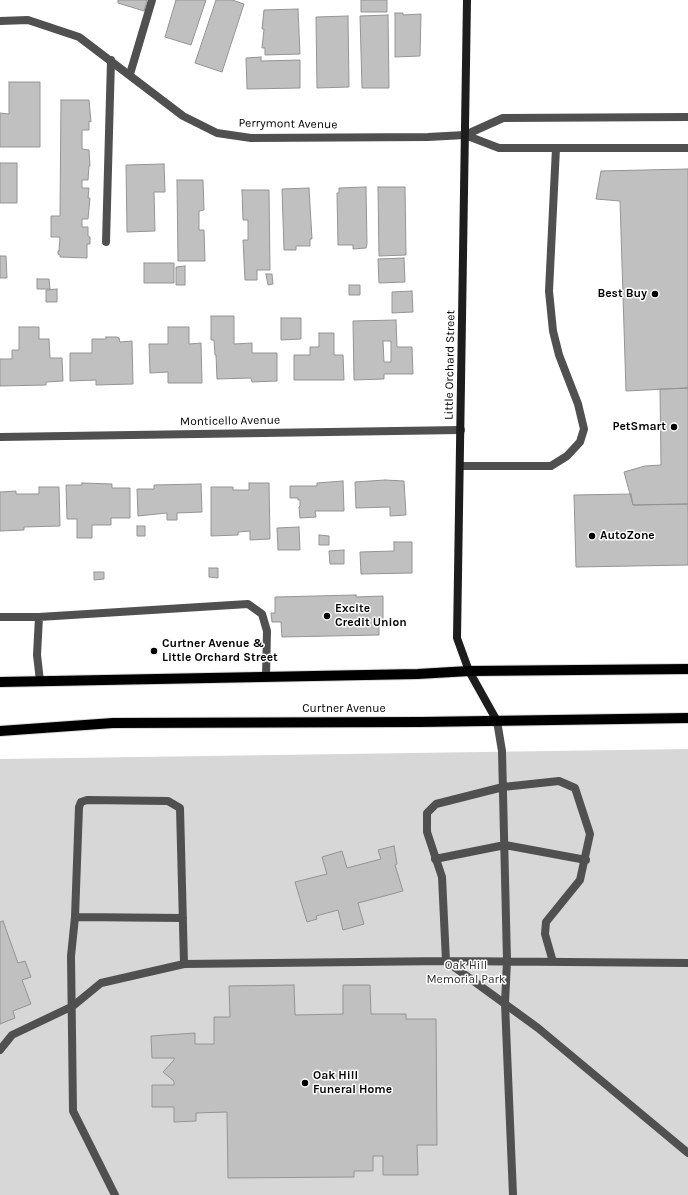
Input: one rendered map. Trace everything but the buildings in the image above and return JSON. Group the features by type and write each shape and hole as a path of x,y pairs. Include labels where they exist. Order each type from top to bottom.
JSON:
{"main road":[{"path":"0,682 688,669"},
{"name":"Curtner Avenue","path":"0,731 113,723 688,718"}],"street":[{"path":"130,74 152,0"},
{"name":"Little Orchard Street","path":"467,0 461,466 457,638 469,672 497,720"},
{"name":"Perrymont Avenue","path":"0,21 28,20 79,37 112,60 183,116 217,133 251,138 428,137 465,135"},
{"path":"106,242 112,60"},
{"path":"465,135 502,118 688,117"},
{"path":"465,135 499,148 688,148"},
{"path":"461,466 550,466 567,456 580,442 584,429 578,404 559,355 552,331 549,291 556,148"},
{"name":"Monticello Avenue","path":"0,437 461,430"},
{"path":"0,617 39,617 248,604 262,614 267,631 266,676"},
{"path":"39,617 38,655 40,681"},
{"path":"497,720 502,751 507,961 505,1003 513,1195"},
{"path":"446,961 442,877 427,832 427,813 436,804 503,787 559,781 575,788 590,834 586,860 580,880 546,922 545,934 553,962"},
{"path":"115,1195 73,1111 73,1006 71,956 75,917 79,807 81,802 88,800 132,799 168,801 180,808 184,964"},
{"path":"435,859 505,845 586,860"},
{"path":"75,917 183,918"},
{"path":"446,961 538,1028 688,1153"},
{"path":"0,1050 12,1035 73,1006 101,983 184,964 446,961 688,963"}],"green space":[{"name":"Oak Hill Memorial Park","path":"688,749 688,1195 0,1195 0,759"}],"place":[{"name":"Best Buy","path":"655,294"},
{"name":"PetSmart","path":"674,427"},
{"name":"AutoZone","path":"592,536"},
{"name":"Excite Credit Union","path":"327,616"},
{"name":"Curtner Avenue & Little Orchard Street","path":"154,651"},
{"name":"Oak Hill Funeral Home","path":"305,1083"}]}
